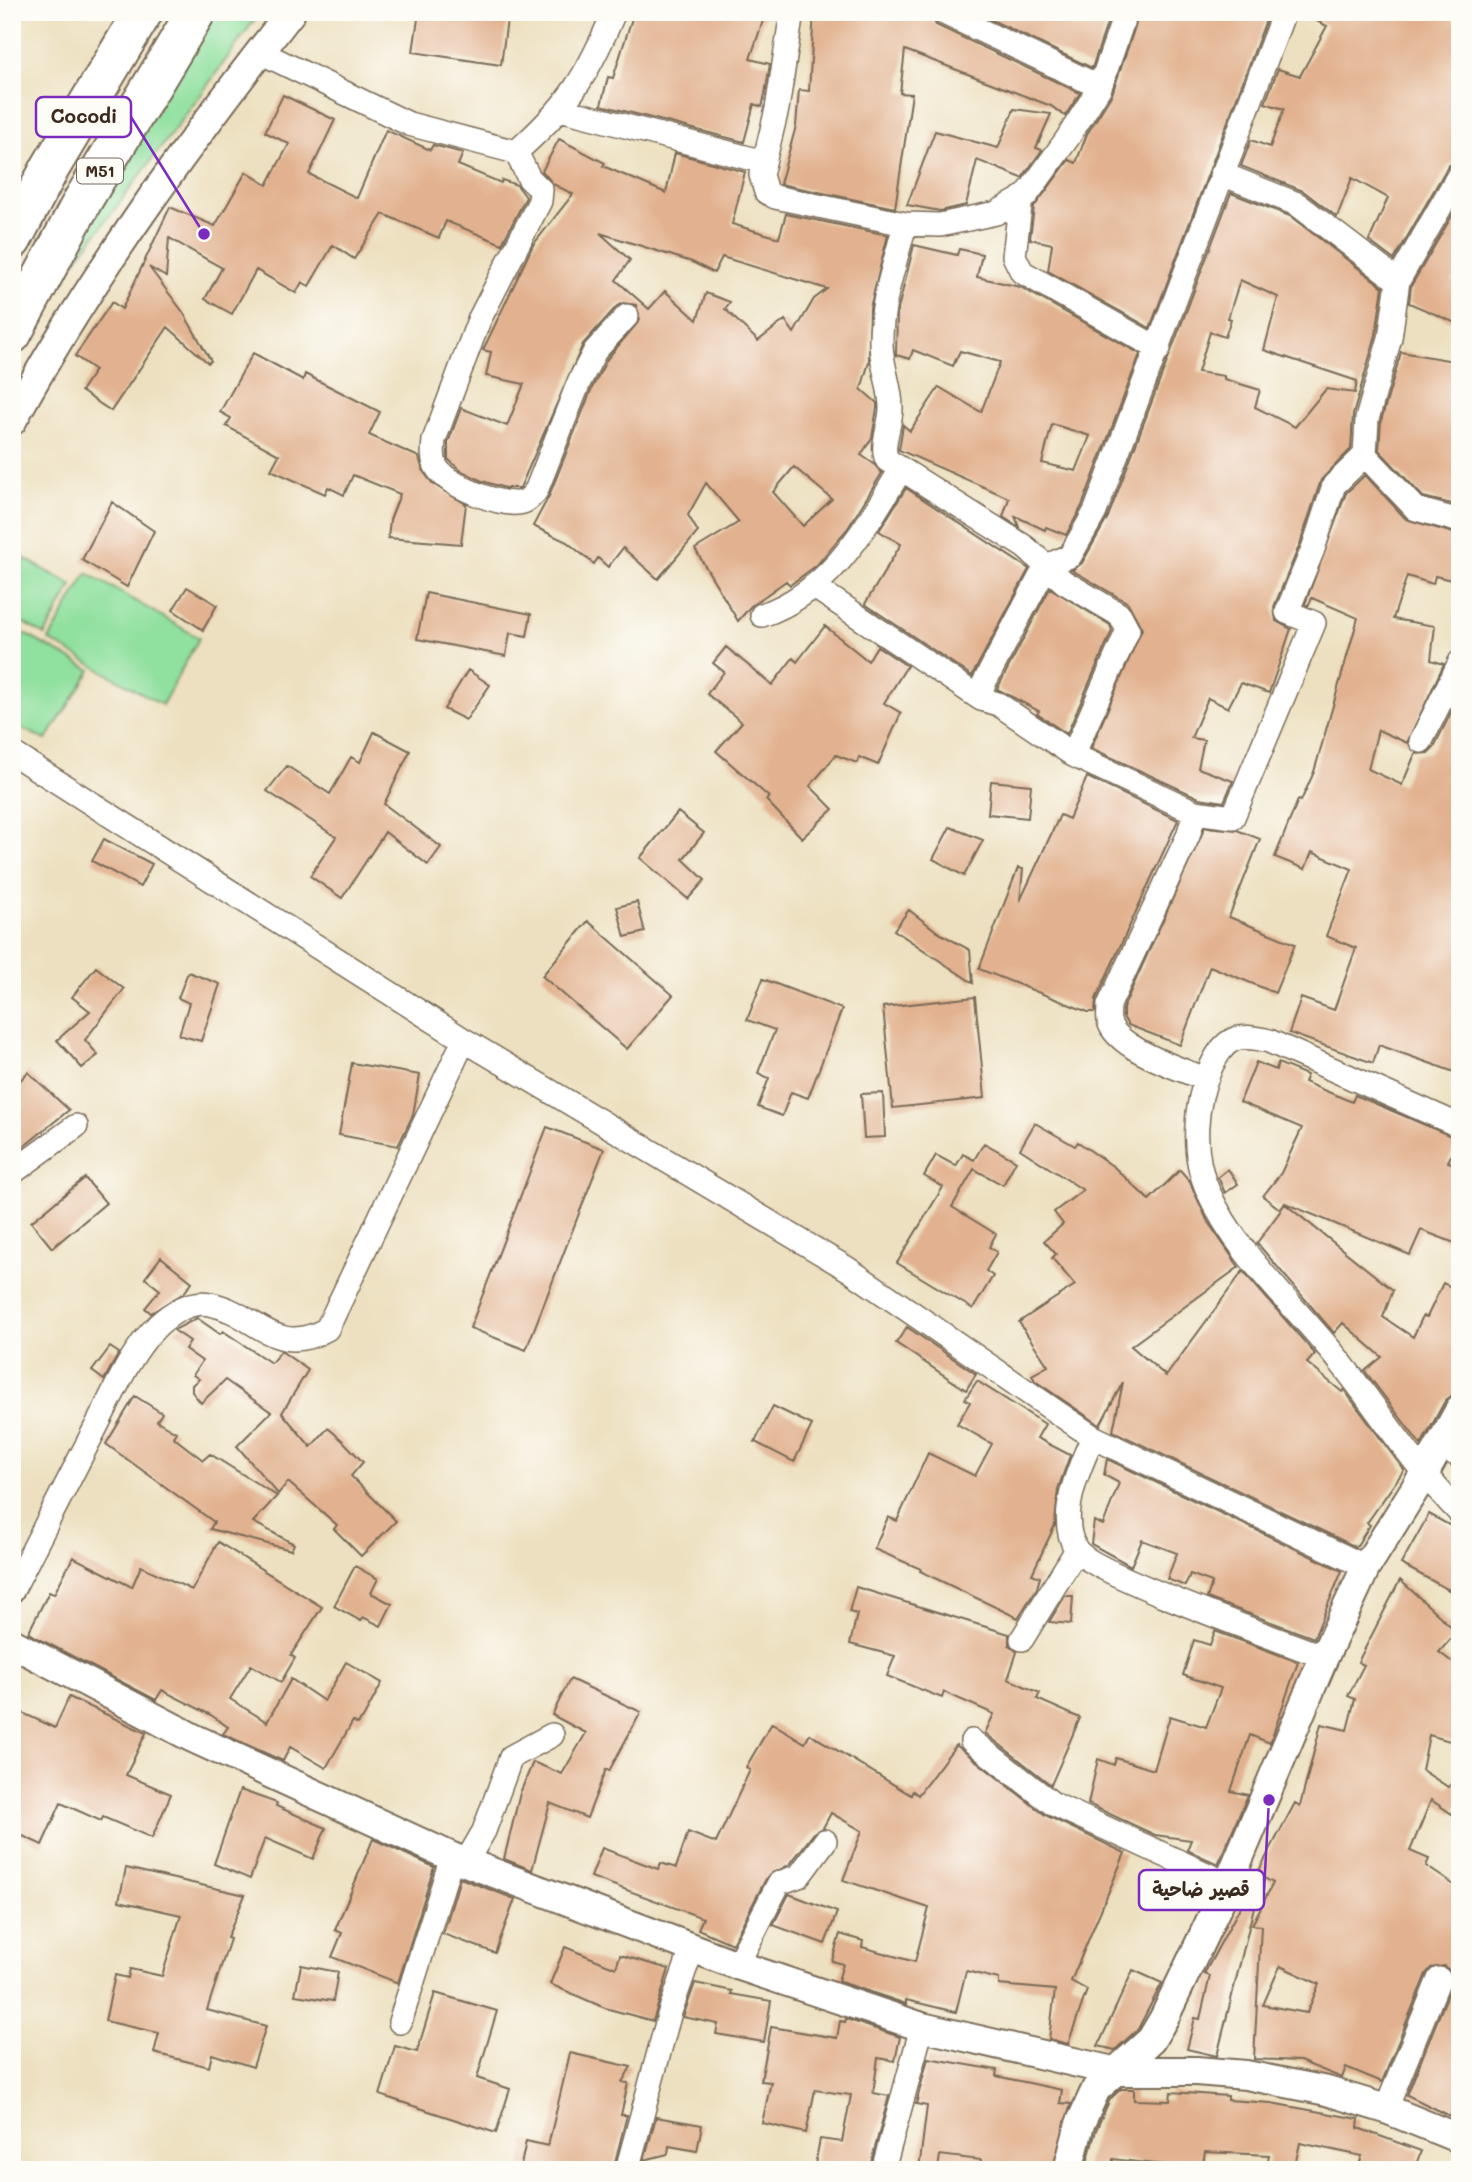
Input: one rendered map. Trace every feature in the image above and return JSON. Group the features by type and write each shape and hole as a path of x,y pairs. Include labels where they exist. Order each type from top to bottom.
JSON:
{"highway":[{"name":"M51","path":"12,240 50,168 144,12"},
{"name":"M51","path":"12,334 83,200 196,12"}],"street":[{"path":"12,421 42,365 132,229 291,12"},
{"path":"516,152 560,109 591,66 614,12"},
{"path":"792,12 778,109 764,162 762,184 766,192 775,197 905,224 940,225 996,213 1021,198 1067,139 1100,87 1126,12"},
{"path":"942,12 1100,87"},
{"path":"981,699 984,685 1046,566 1070,556 1082,538 1159,349 1284,12"},
{"path":"260,52 409,124 516,152 529,178 541,190 540,201 479,320 434,440 433,455 437,468 454,484 513,503 526,501 536,491 579,382 595,351 627,316"},
{"path":"560,109 764,162"},
{"path":"813,586 981,699 998,704 1073,755 1195,811 1233,817 1314,623 1287,612 1313,550 1334,485 1365,454 1367,419 1390,338 1398,281 1460,173"},
{"path":"1222,174 1297,204 1398,281"},
{"path":"1021,198 1014,256 1022,272 1159,349"},
{"path":"905,224 883,319 881,339 891,409 883,451 887,460 900,471 1026,547 1064,582 1120,615 1128,630 1073,755"},
{"path":"1365,454 1416,509 1460,521"},
{"path":"762,615 785,608 852,549 900,471"},
{"path":"1421,741 1460,662"},
{"path":"12,753 464,1040 848,1269 1093,1437 1366,1567"},
{"path":"1195,811 1188,836 1109,1005 1109,1021 1123,1041 1161,1062 1205,1079"},
{"path":"1460,1126 1269,1041 1251,1037 1235,1038 1220,1046 1198,1101 1198,1151 1206,1189 1228,1229 1342,1365 1423,1476 1460,1513"},
{"path":"12,1591 126,1370 156,1326 175,1311 191,1305 209,1303 283,1339 300,1341 327,1329 464,1040"},
{"path":"12,1173 76,1126"},
{"path":"1068,2170 1087,2106 1096,2089 1151,2040 1164,2018 1228,1884 1324,1657 1366,1567 1423,1476 1449,1451 1460,1409"},
{"path":"1093,1437 1072,1485 1070,1521 1076,1550 1091,1562 1147,1587 1324,1657"},
{"path":"1022,1639 1076,1550"},
{"path":"12,1643 193,1738 459,1860 737,1965 922,2027 1114,2071 1196,2071 1246,2075 1327,2091 1386,2109 1460,2139"},
{"path":"400,2022 459,1860 484,1831 511,1757 551,1735"},
{"path":"972,1741 1053,1804 1228,1884"},
{"path":"737,1965 779,1883 799,1876 825,1841"},
{"path":"627,2170 670,2012 692,1949"},
{"path":"1386,2109 1439,1979"},
{"path":"883,2170 922,2027"}],"green space":[{"path":"215,12 260,12 56,287 192,46"},
{"path":"12,552 72,585 45,635 12,617"},
{"path":"87,573 199,638 162,705 49,640"},
{"path":"12,627 91,670 46,740 12,724"}],"building":[{"path":"419,12 508,12 501,65 413,52"},
{"path":"634,12 766,12 750,59 770,64 765,94 762,107 754,104 744,142 601,105 608,77 613,78"},
{"path":"814,12 928,12 936,25 1080,93 1065,116 1051,106 905,50 900,93 912,94 895,208 780,184 796,126 799,90 809,91"},
{"path":"975,12 1111,12 1092,68"},
{"path":"1140,12 1269,12 1150,328 1048,271 1052,244 1030,239 1034,207 1069,160 1076,163 1087,134 1112,94"},
{"path":"1298,12 1437,12 1460,23 1460,159 1448,166 1394,260 1369,241 1388,198 1352,178 1337,217 1303,191 1241,166 1251,140 1270,147 1284,109 1265,103 1278,69 1300,76 1327,26"},
{"path":"283,95 335,120 309,174 357,198 386,130 430,150 433,145 463,153 458,165 501,183 502,180 517,185 526,197 502,244 446,221 439,238 383,214 354,259 333,245 309,286 302,282 296,293 256,270 232,314 205,299 222,268 169,238 166,277 149,267 183,312 211,361 208,363 168,327 111,411 81,391 95,370 75,356 112,302 122,309 170,207 215,226 246,172 267,185 289,144 265,132"},
{"path":"1014,109 1051,114 1036,148 1042,150 1022,178 977,160 966,205 940,211 907,205 935,131 998,148"},
{"path":"559,139 605,163 603,166 666,193 675,153 745,172 732,224 779,238 786,214 888,235 870,308 869,362 861,389 877,403 877,408 872,438 861,455 882,473 848,528 817,565 790,585 786,581 751,606 738,621 695,549 739,522 706,483 688,515 698,532 658,579 623,548 608,567 598,558 594,564 567,542 533,526 549,496 592,388 607,359 640,320 636,305 623,303 617,306 583,344 520,488 505,488 482,481 460,470 448,459 448,443 461,408 507,426 524,384 486,376 491,352 483,350 533,245 573,194 553,184 542,171","holes":["600,233 692,262 714,273 722,257 827,289 814,299 794,333 785,320 758,341 725,309 730,302 706,293 697,320 665,291 649,309 616,280 630,260","794,467 832,499 803,526 773,492"]},
{"path":"1231,193 1290,216 1383,287 1376,335 1353,415 1351,449 1321,480 1300,544 1274,607 1276,621 1291,629 1269,693 1241,683 1228,708 1208,698 1191,738 1204,740 1198,768 1233,781 1224,802 1199,798 1091,748 1142,629 1128,603 1072,570 1082,563 1108,517","holes":["1240,280 1278,297 1264,350 1357,381 1355,393 1326,389 1295,427 1255,407 1260,390 1224,379 1224,376 1198,372 1210,332 1225,337"]},
{"path":"1460,202 1460,268 1452,282 1460,285 1460,325 1409,303 1411,286"},
{"path":"914,245 957,255 959,249 982,254 977,277 1020,287 1140,354 1082,506 1066,535 1046,527 1045,530 1015,516 1019,527 1003,517 1009,498 899,450 903,425 910,431 939,387 981,412 1000,362 960,351 953,366 913,350 910,359 896,355 897,313","holes":["1052,424 1090,436 1076,471 1042,463"]},
{"path":"1401,352 1460,362 1460,506 1423,497 1379,450 1381,421"},
{"path":"253,353 303,380 305,374 380,412 369,435 419,457 423,471 433,484 466,504 461,544 388,538 390,520 400,494 353,475 344,495 328,487 325,494 271,470 279,455 226,426 231,418 220,412"},
{"path":"1365,475 1406,519 1460,535 1460,582 1435,576 1433,584 1407,576 1393,619 1435,626 1431,660 1444,664 1407,743 1378,730 1368,769 1402,785 1415,754 1428,753 1434,747 1460,694 1460,1074 1379,1045 1373,1063 1289,1033 1301,998 1334,1010 1356,948 1326,936 1352,869 1312,852 1305,869 1275,857 1298,800 1301,801 1314,772 1358,618 1312,598 1308,606 1305,604 1346,493"},
{"path":"906,488 1029,569 972,676 865,604 901,544 879,531"},
{"path":"112,502 154,531 127,587 82,560"},
{"path":"187,587 217,605 203,630 173,610"},
{"path":"1050,588 1110,625 1112,631 1067,734 1037,714 1039,711 997,689"},
{"path":"426,593 531,614 527,636 510,633 506,656 417,639"},
{"path":"825,626 868,661 877,646 907,666 884,703 901,713 878,765 859,757 857,763 836,755 810,786 833,809 802,838 766,800 769,797 716,751 742,722 707,694 724,672 713,663 726,647 772,685 793,658 797,662"},
{"path":"468,670 490,685 466,720 444,709"},
{"path":"374,732 410,751 384,804 441,847 428,865 385,832 342,898 310,876 336,837 267,791 287,766 330,794 351,757 360,762"},
{"path":"1087,777 1178,820 1096,999 1095,1012 1088,1012 979,969 1018,868 1023,869 1020,901 1060,815 1069,819"},
{"path":"991,781 1031,785 1028,818 988,814"},
{"path":"678,812 704,833 683,859 705,880 688,899 640,858"},
{"path":"950,827 983,840 964,876 933,859"},
{"path":"1205,827 1237,830 1260,839 1229,917 1295,944 1275,993 1210,966 1180,1045 1128,1025 1123,1017 1123,1008"},
{"path":"104,839 152,864 140,887 92,861"},
{"path":"637,902 645,932 625,937 617,907"},
{"path":"909,910 939,933 970,950 973,983 894,930"},
{"path":"588,921 673,995 627,1049 542,976"},
{"path":"96,967 124,989 85,1040 98,1055 82,1068 57,1040 90,1011 72,997"},
{"path":"188,972 220,984 201,1041 179,1035 189,1003 178,998"},
{"path":"763,979 842,1009 808,1098 791,1092 782,1116 758,1107 769,1078 758,1073 775,1030 747,1020"},
{"path":"975,997 985,1098 893,1108 883,1007"},
{"path":"1256,1062 1276,1070 1278,1063 1307,1075 1304,1082 1352,1102 1355,1095 1458,1139 1448,1162 1460,1166 1460,1245 1421,1230 1410,1255 1285,1203 1281,1209 1285,1204 1393,1290 1383,1317 1413,1337 1423,1316 1427,1317 1443,1283 1460,1291 1460,1389 1445,1401 1421,1445 1365,1371 1382,1357 1343,1323 1334,1333 1257,1243 1281,1210 1263,1196 1281,1173 1302,1128 1240,1102"},
{"path":"352,1063 420,1075 413,1115 398,1146 339,1135"},
{"path":"28,1072 69,1110 22,1148 12,1138 12,1089"},
{"path":"883,1093 885,1137 864,1138 861,1094"},
{"path":"1035,1123 1075,1146 1078,1142 1114,1167 1149,1200 1180,1170 1189,1180 1208,1222 1239,1267 1131,1346 1166,1376 1243,1271 1315,1354 1307,1363 1342,1392 1344,1390 1404,1470 1367,1523 1370,1525 1356,1547 1113,1431 1123,1382 1100,1425 1035,1381 1032,1375 1048,1366 1019,1322 1075,1285 1052,1258 1056,1254 1044,1241 1063,1224 1054,1212 1083,1190 1020,1149"},
{"path":"547,1127 604,1149 526,1350 470,1328"},
{"path":"984,1143 1016,1161 1003,1185 974,1169 952,1207 996,1234 989,1247 997,1252 986,1271 993,1276 973,1309 897,1263 943,1187 924,1176 936,1155 956,1166 963,1154 974,1160"},
{"path":"1228,1169 1238,1184 1225,1193 1218,1177"},
{"path":"85,1178 106,1203 52,1248 31,1222"},
{"path":"161,1257 192,1282 184,1293 151,1313 145,1308 160,1290 145,1278"},
{"path":"197,1318 220,1334 223,1331 271,1363 281,1351 308,1370 282,1413 311,1447 328,1428 343,1441 363,1462 351,1476 396,1521 361,1556 334,1529 337,1525 288,1482 278,1494 237,1446 271,1412 225,1380 201,1403 192,1392 192,1385 199,1379 193,1375 202,1361 185,1349 190,1341 174,1330"},
{"path":"907,1327 976,1374 966,1390 896,1343"},
{"path":"110,1347 119,1353 104,1380 92,1371"},
{"path":"977,1381 1045,1424 1037,1438 1070,1455 1058,1489 1055,1525 1032,1574 1040,1577 1037,1588 1018,1618 920,1571 921,1569 874,1549 888,1517 897,1521 928,1453 975,1476 992,1444 957,1424 970,1402 965,1399"},
{"path":"135,1396 162,1413 157,1421 176,1432 173,1437 203,1460 210,1454 277,1496 253,1522 294,1544 291,1550 210,1529 214,1522 106,1444"},
{"path":"773,1406 812,1425 794,1462 755,1442"},
{"path":"1107,1459 1342,1571 1314,1638 1207,1598 1212,1582 1190,1574 1185,1586 1167,1579 1177,1553 1142,1540 1131,1566 1091,1544 1094,1521 1103,1525 1119,1483 1104,1475"},
{"path":"1429,1514 1460,1531 1460,1596 1401,1564"},
{"path":"218,1542 322,1607 291,1655 295,1658 281,1682 251,1665 230,1699 267,1722 291,1679 324,1701 346,1662 382,1683 363,1718 357,1724 353,1721 326,1768 290,1747 283,1761 223,1734 228,1727 211,1715 162,1690 156,1700 28,1633 49,1592 54,1594 73,1557 132,1587 141,1566 192,1590"},
{"path":"355,1566 378,1579 371,1593 392,1604 381,1626 363,1617 361,1621 334,1606"},
{"path":"1400,1580 1457,1632 1439,1652 1460,1668 1460,1744 1429,1735 1422,1770 1448,1787 1460,1777 1460,1802 1452,1814 1431,1800 1410,1851 1429,1859 1426,1866 1460,1889 1460,2107 1454,2105 1450,2116 1407,2095 1452,1984 1450,1971 1444,1966 1431,1968 1426,1974 1382,2082 1346,2067 1342,2078 1300,2061 1254,2059 1261,1926 1252,1925 1273,1883 1257,1874 1295,1803 1300,1806 1321,1724 1347,1730 1355,1699 1348,1696 1364,1665 1358,1662","holes":["1280,1966 1319,1984 1307,2013 1263,2005"]},
{"path":"856,1587 1009,1634 1009,1645 1017,1652 1008,1679 1040,1693 1037,1699 1080,1718 1051,1785 985,1733 994,1714 944,1692 942,1698 887,1676 895,1656 850,1644 857,1614 849,1612"},
{"path":"1065,1596 1073,1596 1071,1624 1049,1622"},
{"path":"1215,1631 1298,1662 1270,1743 1250,1735 1231,1791 1248,1795 1218,1864 1187,1850 1191,1840 1155,1835 1088,1804 1098,1759 1114,1765 1116,1758 1154,1770 1170,1716 1206,1727 1221,1688 1183,1675 1194,1640 1210,1645"},
{"path":"570,1679 641,1712 609,1771 606,1769 587,1818 550,1803 532,1870 504,1859 520,1793 533,1762 562,1774 586,1733 552,1715"},
{"path":"69,1697 146,1733 126,1775 171,1794 152,1838 103,1817 101,1821 61,1803 42,1845 12,1831 12,1708 55,1728"},
{"path":"772,1723 805,1743 810,1734 911,1795 913,1791 918,1795 956,1745 1045,1815 1125,1853 1071,1981 1087,1990 1068,2044 1049,2039 1055,1990 999,1985 999,1979 966,1971 956,2012 906,2000 906,2004 838,1981 843,1964 832,1961 840,1934 863,1941 862,1947 915,1962 929,1908 843,1880 862,1831 831,1813 823,1828 814,1833 790,1864 767,1877 732,1944 698,1929 703,1918 591,1877 602,1848 658,1869 661,1863 676,1868 688,1832 716,1843 750,1770 746,1767"},
{"path":"240,1790 277,1803 276,1806 326,1828 313,1859 265,1838 250,1879 214,1864"},
{"path":"373,1839 434,1867 398,1983 332,1957 342,1933 335,1930"},
{"path":"126,1868 245,1895 227,1938 230,1939 207,2010 266,2026 253,2067 212,2054 209,2067 154,2053 159,2033 105,2021 115,1975 128,1978 130,1969 162,1976 181,1915 119,1901"},
{"path":"460,1878 515,1899 495,1953 443,1934"},
{"path":"1252,1885 1259,1887 1217,2056 1187,2049 1195,2018 1200,2019 1210,1976 1204,1974"},
{"path":"789,1894 837,1912 825,1944 773,1925"},
{"path":"565,1947 616,1968 620,1955 669,1969 653,2021 605,2008 550,1984"},
{"path":"301,1965 338,1972 333,2001 295,1995"},
{"path":"1133,1970 1162,1983 1138,2029 1115,2050 1098,2046"},
{"path":"695,1983 732,1991 731,1994 771,2001 764,2042 716,2034 718,2024 683,2017"},
{"path":"435,1993 497,2011 477,2078 510,2089 496,2133 380,2095 395,2046 417,2052"},
{"path":"846,2019 900,2037 895,2061 878,2058 873,2093 889,2096 869,2170 814,2170 820,2139 842,2142 851,2095 815,2090 806,2133 762,2123 771,2082 761,2081 771,2027 837,2038 840,2021 845,2022"},
{"path":"570,2053 631,2067 622,2082 628,2083 621,2115 627,2115 613,2170 520,2170 526,2141 548,2146"},
{"path":"928,2058 997,2070 996,2076 1062,2090 1060,2103 1071,2104 1052,2170 980,2170 981,2160 940,2155 938,2170 919,2170 927,2106 916,2104"},
{"path":"1121,2089 1134,2089 1134,2100 1170,2101 1171,2092 1228,2096 1228,2100 1271,2103 1359,2119 1358,2128 1421,2151 1414,2170 1357,2170 1362,2156 1300,2143 1294,2170 1266,2170 1269,2155 1205,2152 1202,2170 1180,2170 1181,2167 1113,2159 1112,2170 1085,2170 1096,2130 1110,2099"},
{"path":"656,2117 702,2125 697,2151 669,2146 668,2154 644,2160"}],"place":[{"name":"Cocodi","path":"204,234"},
{"name":"قصير ضاحية","path":"1269,1800"}]}
